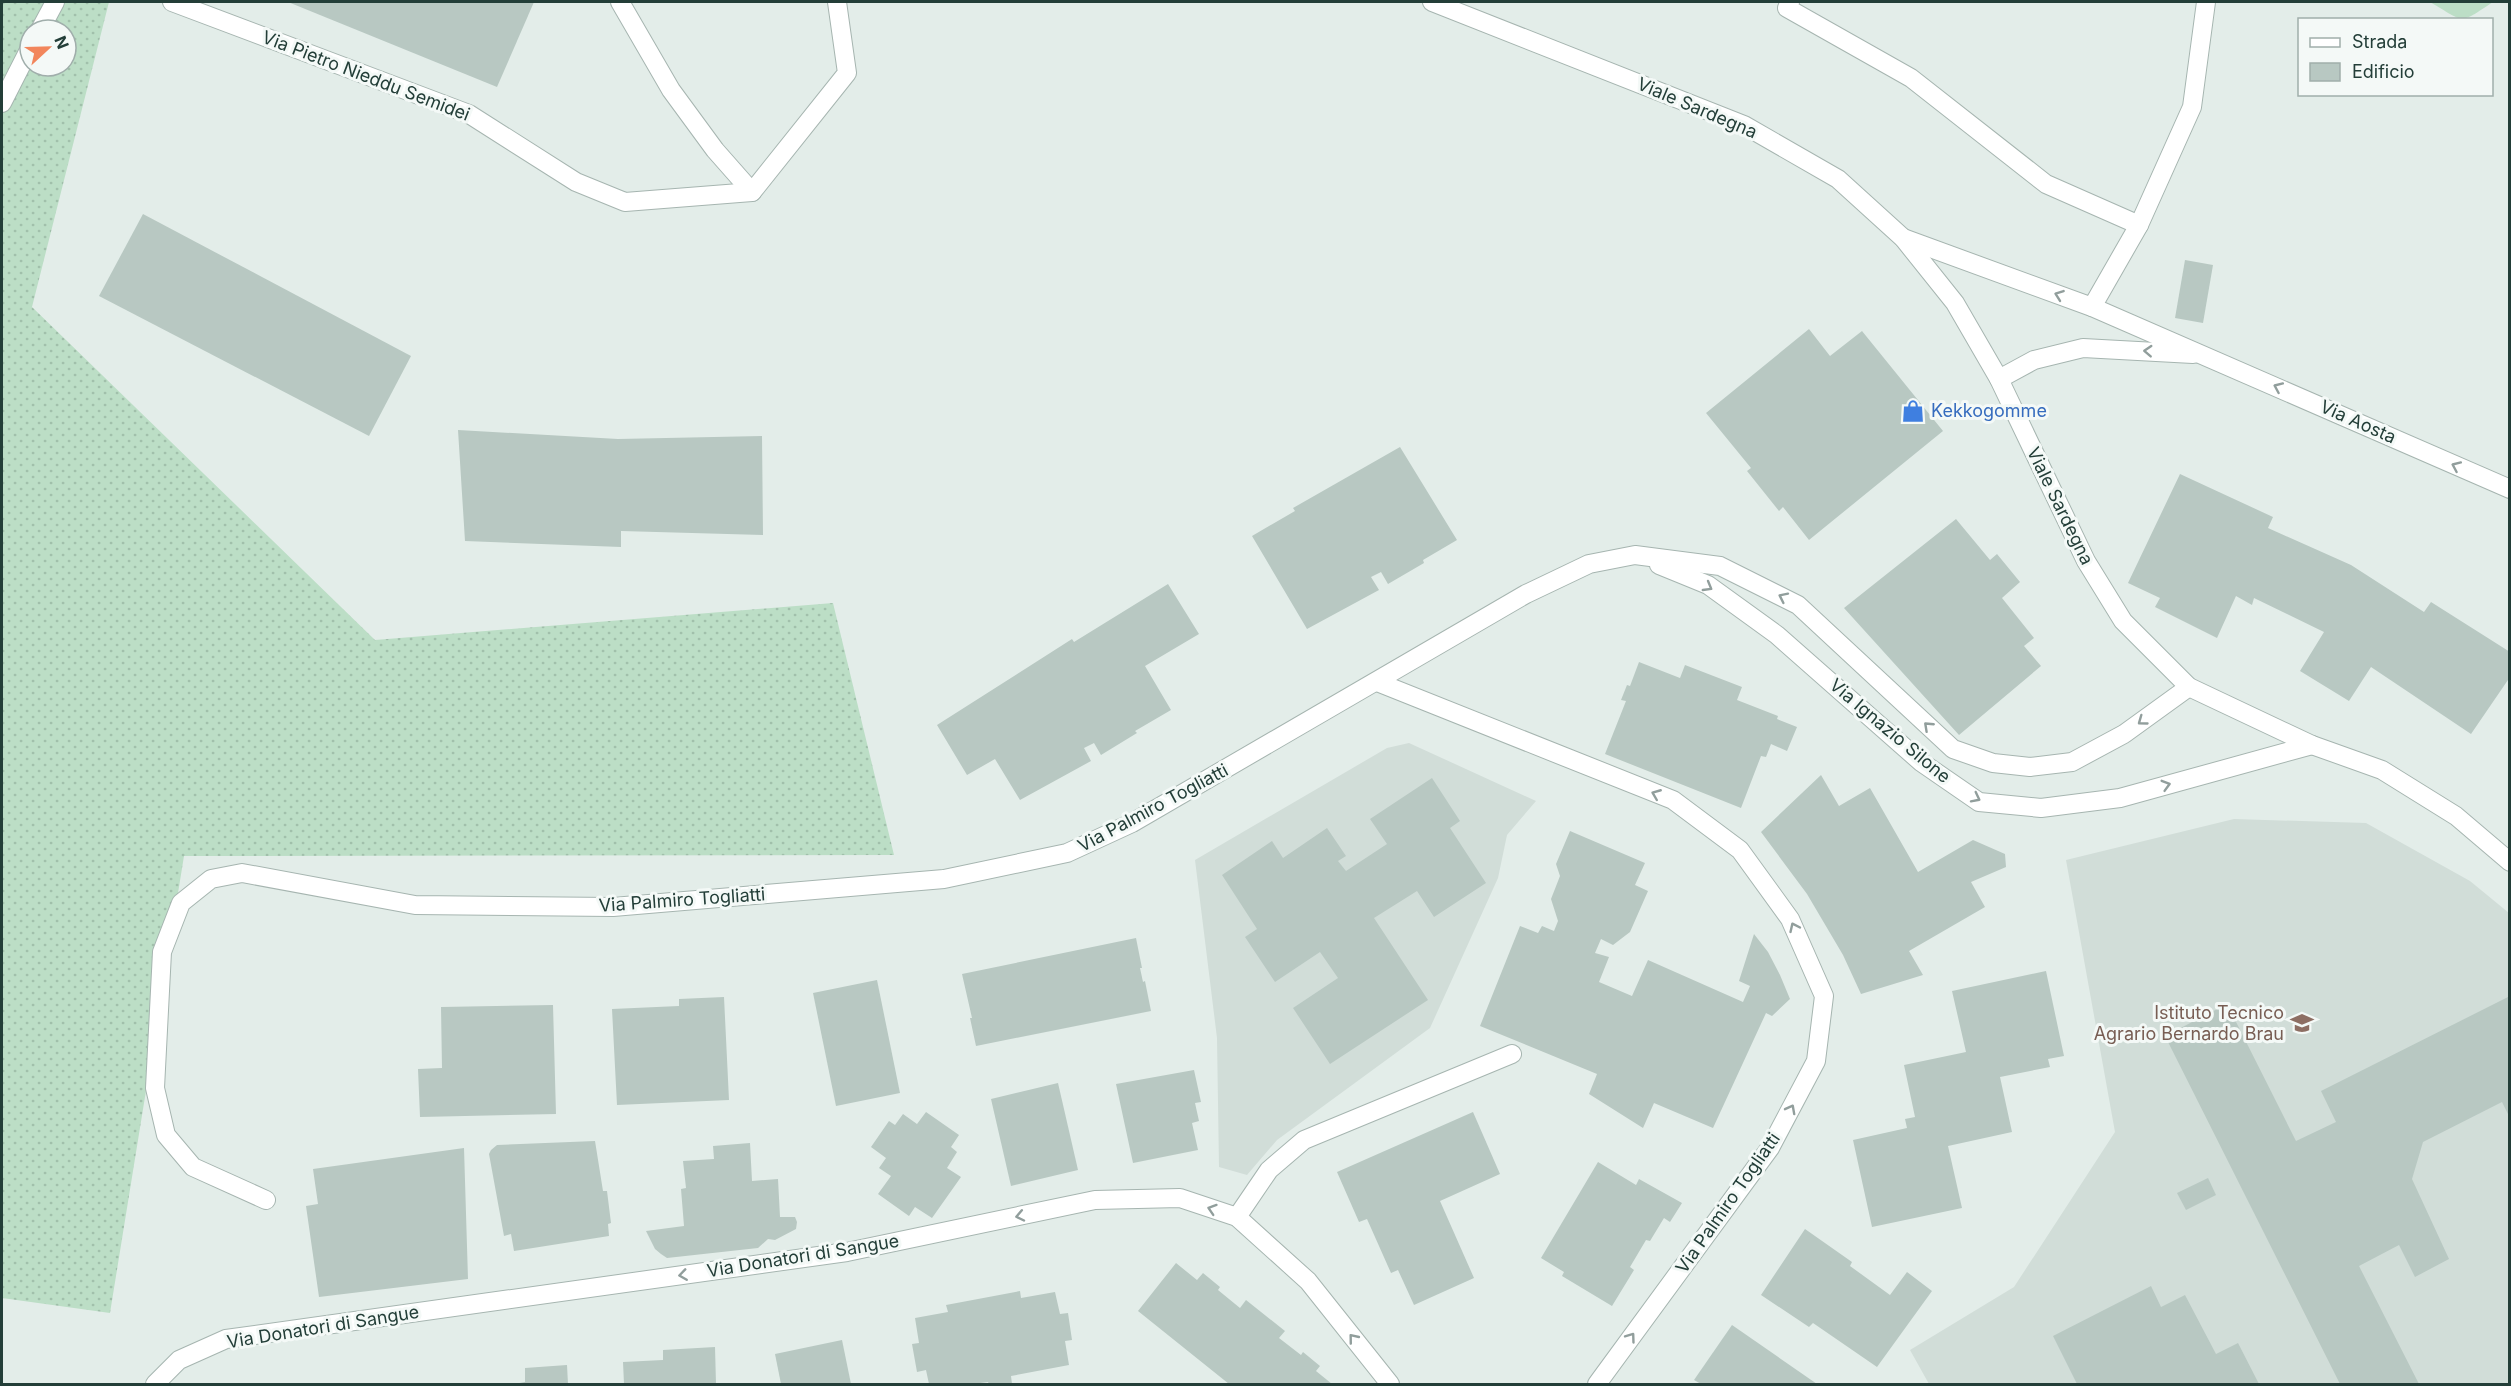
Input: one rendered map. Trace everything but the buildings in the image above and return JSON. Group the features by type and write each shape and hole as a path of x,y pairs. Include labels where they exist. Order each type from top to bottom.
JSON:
{"street":[{"path":"46,18 55,2"},
{"name":"Via Pietro Nieddu Semidei","path":"172,2 469,114 576,182 625,202 753,192"},
{"path":"620,2 671,90 715,150 753,192 847,73 837,2"},
{"name":"Viale Sardegna","path":"1432,2 1744,125 1838,179 1903,238 1955,303 1999,379 2086,561 2123,621 2189,687 2312,745 2382,770 2456,816 2510,862"},
{"path":"1790,2 1787,9 1911,78 2046,184 2139,225"},
{"path":"2092,307 2139,225 2192,107 2206,2"},
{"path":"2,103 18,72"},
{"name":"Via Aosta","path":"1903,238 2092,307 2510,489"},
{"name":"Via Aosta","path":"1999,379 2034,360 2083,348 2206,355"},
{"name":"Via Ignazio Silone","path":"1377,682 1526,594 1589,564 1635,555 1720,566 1798,605 1953,749 1993,763 2030,767 2072,762 2124,734 2189,687"},
{"name":"Via Ignazio Silone","path":"1635,555 1708,585 1777,635 1921,762 1979,802 2041,808 2120,798 2312,745"},
{"name":"Via Palmiro Togliatti","path":"266,1200 193,1167 166,1135 155,1088 162,952 182,903 211,879 242,873 415,905 613,907 944,879 1067,853 1132,823 1377,682 1673,800 1740,850 1791,919 1824,996 1816,1061 1770,1148 1597,1384"},
{"path":"1236,1217 1269,1170 1304,1140 1512,1054"},
{"name":"Via Donatori di Sangue","path":"155,1384 179,1360 226,1340 847,1251 1095,1200 1180,1198 1236,1217 1308,1281 1390,1384"}],"shaded area":[{"path":"1409,743 1536,801 1507,835 1498,878 1430,1028 1277,1140 1247,1175 1219,1167 1217,1038 1195,860 1387,748"},
{"name":"Istituto Tecnico Agrario Bernardo Brau","path":"2234,819 2366,823 2470,881 2509,913 2509,1384 1929,1384 1910,1350 2014,1287 2115,1132 2066,860"}],"green space":[{"path":"2,2 109,2 32,307 375,640 833,603 894,855 184,856 110,1313 2,1298"},
{"path":"2430,2 2493,2 2473,15 2462,18"}],"place":[{"name":"Kekkogomme","path":"1913,411"},
{"name":"Istituto Tecnico Agrario Bernardo Brau","path":"2302,1023"}]}
